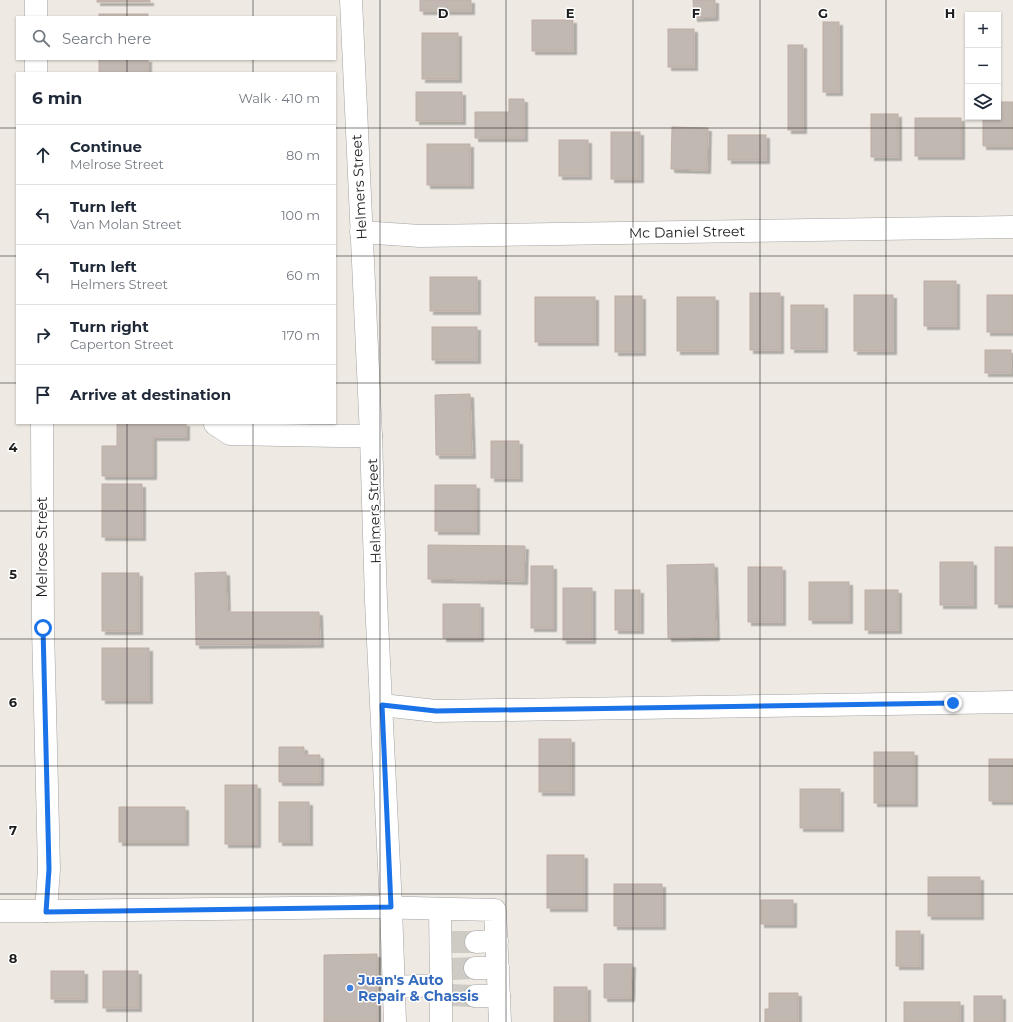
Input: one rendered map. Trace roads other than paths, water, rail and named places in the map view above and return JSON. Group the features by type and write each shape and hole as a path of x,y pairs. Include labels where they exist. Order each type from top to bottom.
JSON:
{"street":[{"path":"36,0 36,16"},
{"name":"Helmers Street","path":"351,0 371,436 376,601 382,705 395,1022"},
{"path":"36,60 36,72"},
{"name":"Mc Daniel Street","path":"361,232 420,236 1013,226"},
{"name":"Melrose Street","path":"42,424 43,635 49,869 46,912"},
{"path":"215,424 230,434 371,436"},
{"path":"382,705 436,711 1013,702"},
{"path":"0,911 46,912 391,907 495,910 486,942 498,968 500,1022"},
{"path":"440,909 446,942 445,983 441,1022"},
{"path":"475,968 498,968"},
{"path":"393,986 445,983"},
{"path":"475,996 499,996"}],"tunnel":[{"path":"451,942 476,942"},
{"path":"452,969 475,968"},
{"path":"451,995 475,996"}],"place":[{"name":"Juan's Auto Repair & Chassis","path":"350,988"}]}
